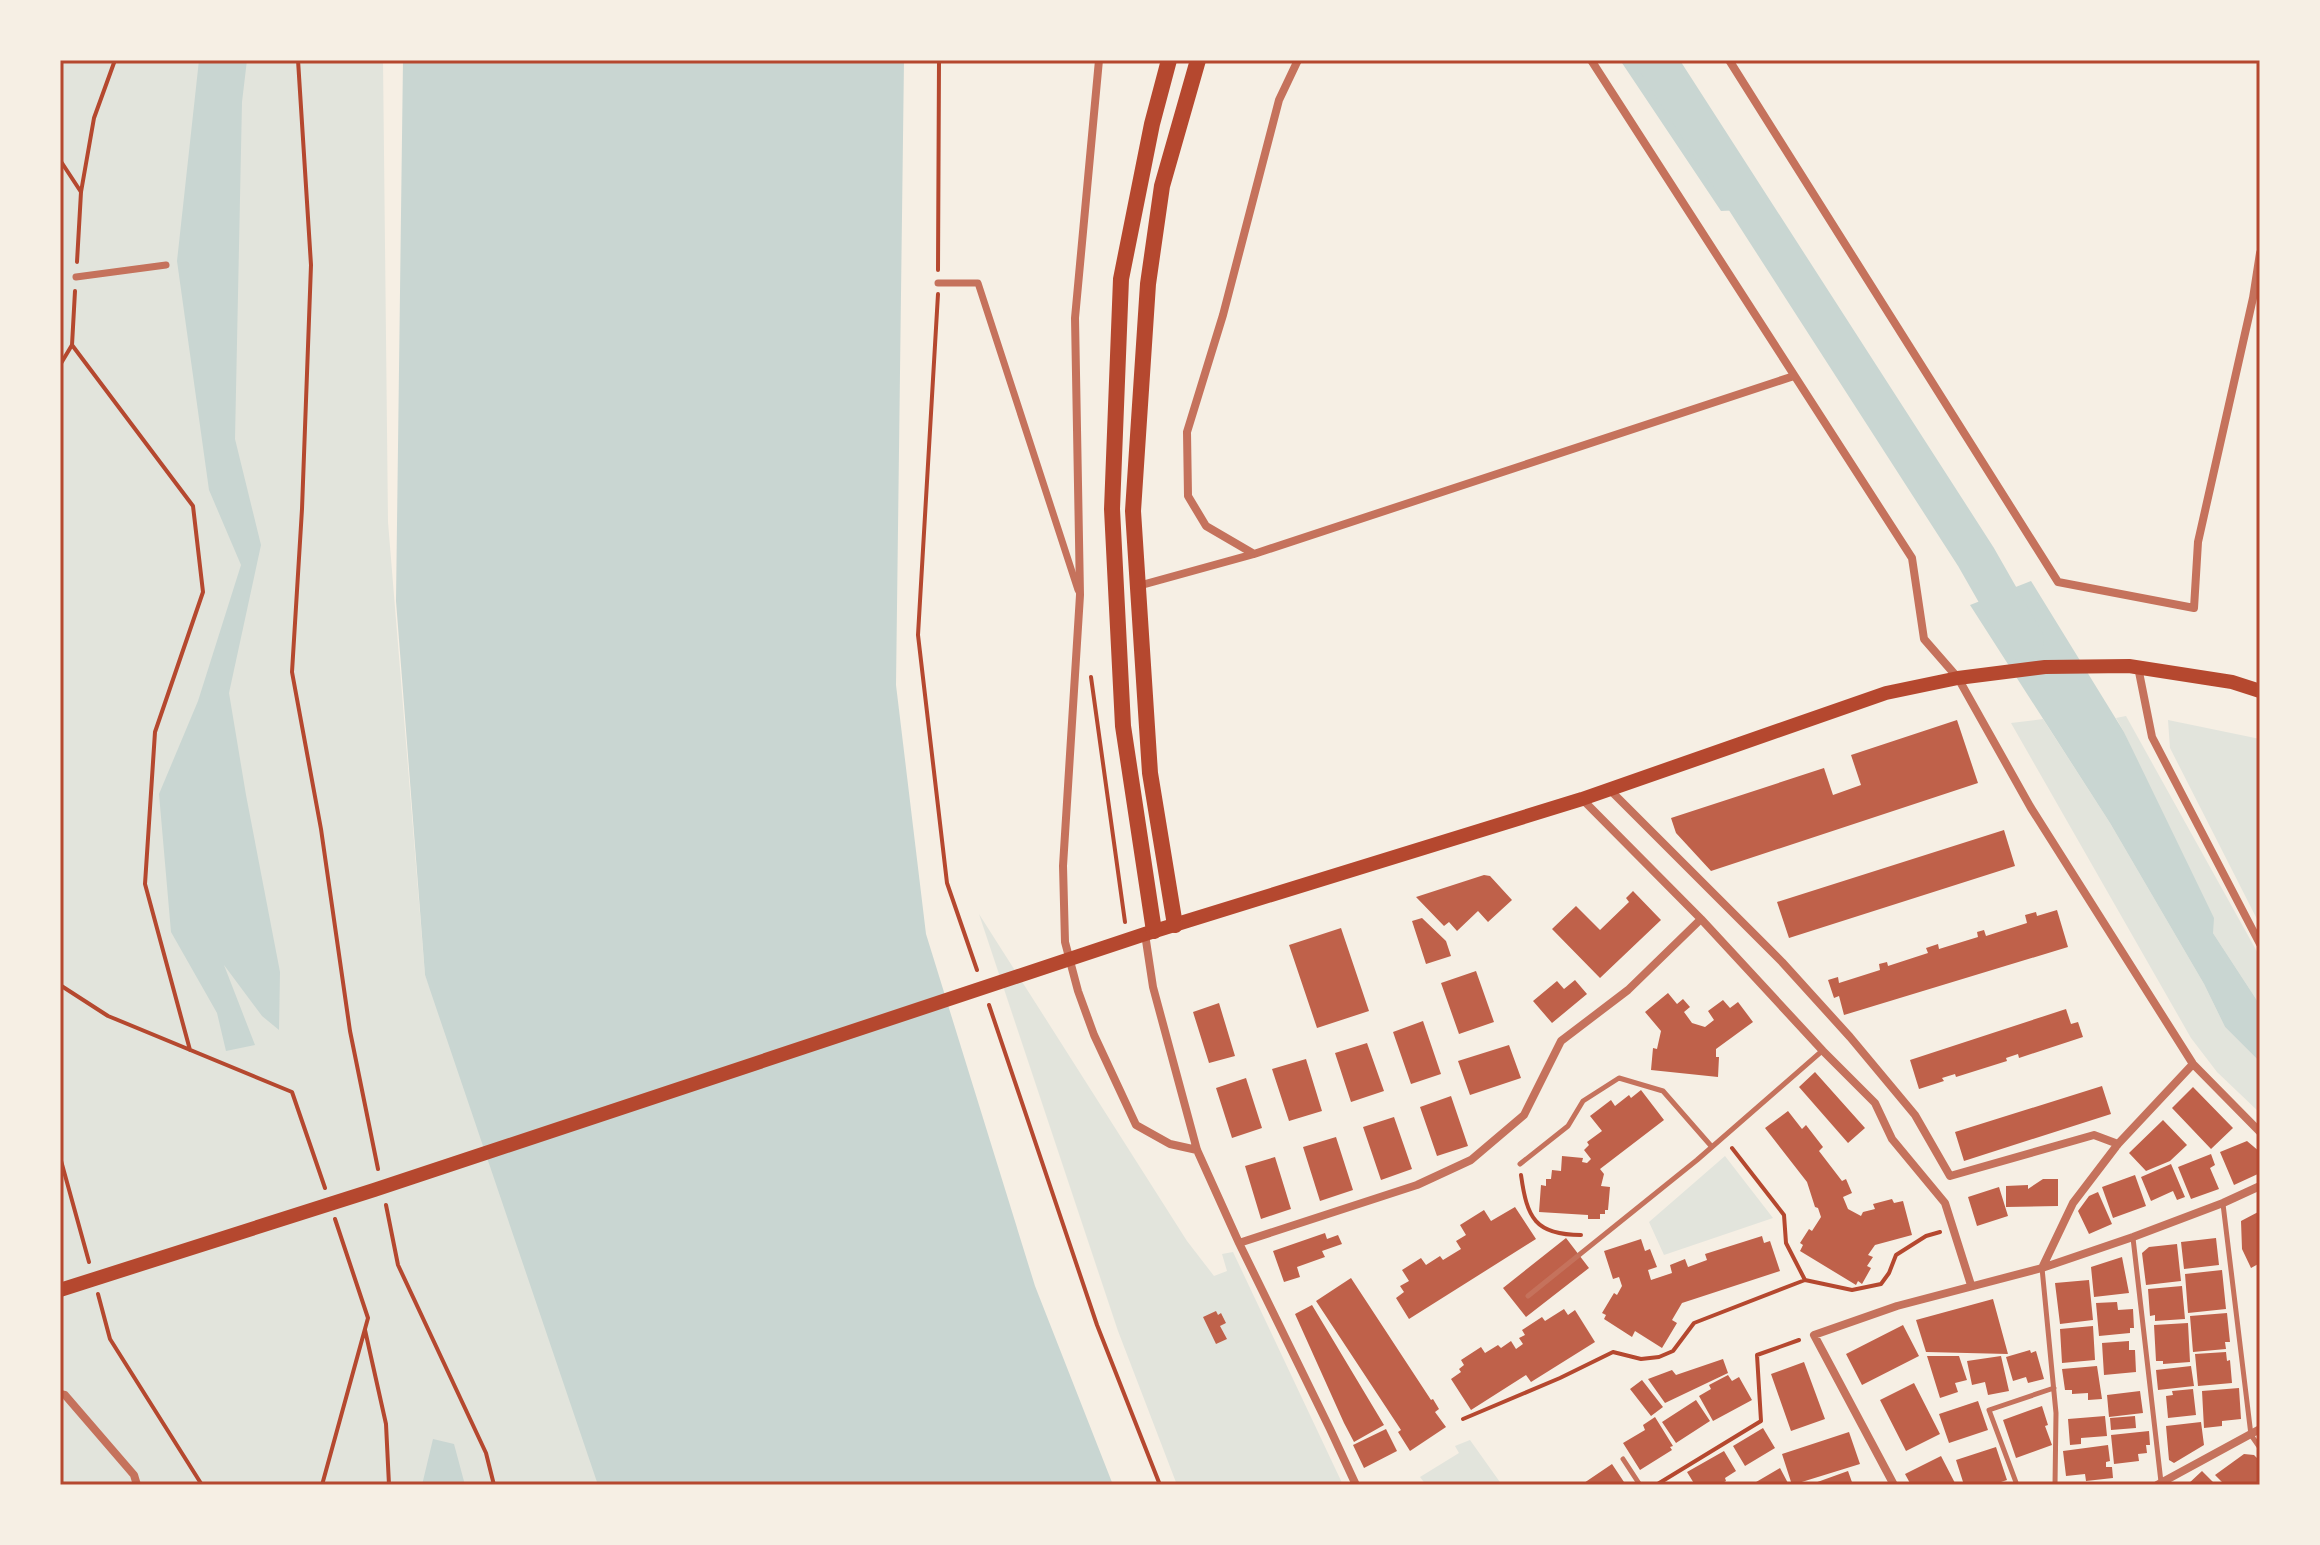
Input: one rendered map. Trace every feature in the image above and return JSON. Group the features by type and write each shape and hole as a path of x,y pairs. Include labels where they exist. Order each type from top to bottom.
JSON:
{"highway":[{"path":"1150,933 1123,726 1112,509 1121,279 1152,124 1169,60"},
{"path":"1175,925 1150,773 1133,511 1148,284 1162,186 1198,60"}],"main road":[{"path":"60,1290 374,1190 1127,940 1610,790 1886,693 1958,678 2045,667 2138,667 2232,682 2260,691"}],"street":[{"path":"1099,60 1075,318 1080,595 1063,866 1065,942 1094,1035 1136,1125 1170,1144 1197,1150"},
{"path":"1254,554 1206,526 1188,496 1187,432 1223,315 1279,100 1298,60"},
{"path":"1591,60 1912,558 1924,639 1958,678 2031,808 2193,1064 2260,1132"},
{"path":"1729,60 2058,582 2194,608 2198,542 2253,298 2260,253"},
{"path":"76,277 166,265"},
{"path":"938,283 978,283 1080,595"},
{"path":"1138,587 1254,554 1794,376"},
{"path":"2138,667 2152,737 2260,944"},
{"path":"1610,790 1782,962 1850,1037 1915,1115 1950,1176 2094,1135 2118,1144"},
{"path":"1582,799 1701,919 1875,1103 1892,1139 1945,1203 1971,1285"},
{"path":"1239,1243 1417,1185 1471,1160 1524,1115 1561,1041 1628,990 1701,919"},
{"path":"1150,933 1153,987 1197,1150 1356,1485"},
{"path":"2042,1268 2073,1203 2118,1144 2193,1064"},
{"path":"1894,1485 1814,1335 1897,1306 2042,1268 2133,1237 2260,1186"},
{"path":"60,1394 65,1395 134,1475 137,1485"},
{"path":"2159,1484 2260,1429"}],"lane":[{"path":"1528,1296 1724,1138 1823,1051"},
{"path":"1520,1164 1568,1126 1583,1101 1619,1078 1663,1091 1712,1147"},
{"path":"2223,1203 2251,1435 2260,1448"},
{"path":"2133,1237 2159,1484"},
{"path":"2042,1268 2056,1413 2055,1485"},
{"path":"2017,1485 1989,1410 2054,1388"},
{"path":"1623,1459 1640,1485"}],"path":[{"path":"81,192 94,118 115,60"},
{"path":"298,60 311,265 292,672 321,829 350,1031 379,1172"},
{"path":"939,60 938,283 918,635 947,883 977,971"},
{"path":"72,345 193,506 203,592 155,732 145,884 190,1050"},
{"path":"1091,674 1127,940"},
{"path":"60,985 108,1016 292,1092 328,1197"},
{"path":"987,1001 1097,1325 1160,1485"},
{"path":"1724,1138 1784,1215 1786,1243 1805,1280"},
{"path":"60,1157 90,1267"},
{"path":"1520,1164 1523,1192 1530,1212 1541,1228 1558,1235 1603,1235"},
{"path":"385,1203 398,1265 486,1453 494,1485"},
{"path":"322,1485 368,1318 333,1212"},
{"path":"1463,1419 1613,1352 1641,1359 1659,1357 1673,1351 1694,1323 1805,1280 1852,1290 1881,1284 1896,1255 1926,1236 1953,1228"},
{"path":"94,1282 110,1339 202,1485"},
{"path":"365,1330 386,1424 389,1485"},
{"path":"1656,1485 1761,1421 1757,1355 1814,1335"}],"shaded area":[{"path":"60,60 383,60 388,522 425,975 621,1485 60,1485"},
{"path":"199,60 247,60 242,102 235,439 261,545 229,693 280,972 279,1030 262,1016 224,965 255,1045 226,1051 217,1013 171,932 159,794 198,701 241,565 209,490 177,261"},
{"path":"403,60 904,60 896,685 926,934 1035,1286 1113,1485 598,1485 425,975 396,601"},
{"path":"1620,60 1665,60 1672,85 1742,210 1721,211"},
{"path":"2031,581 2124,732 2214,918 2213,933 2260,1005 2260,1062 2225,1027 2204,984 2110,823 1970,605"},
{"path":"2126,716 2260,957 2260,1005 2213,933 2116,718"},
{"path":"2043,719 2110,823 2204,984 2225,1027 2260,1062 2260,1113 2217,1072 2191,1038 2011,723"},
{"path":"2168,720 2260,739 2260,925 2170,748"},
{"path":"979,914 1187,1241 1214,1276 1227,1271 1222,1254 1233,1252 1343,1485 1177,1485 1118,1331"},
{"path":"1725,1156 1773,1218 1664,1255 1649,1222"},
{"path":"433,1439 454,1444 465,1485 422,1485"},
{"path":"1470,1440 1502,1485 1426,1485 1420,1477 1459,1453 1455,1446"}],"building":[{"path":"1957,720 1978,783 1711,871 1676,833 1671,818 1824,768 1833,795 1861,785 1851,755"},
{"path":"2004,830 2015,866 1789,938 1777,902"},
{"path":"1484,875 1490,876 1512,900 1488,922 1478,911 1457,931 1449,922 1444,926 1416,897"},
{"path":"1633,891 1661,920 1600,978 1552,929 1576,906 1600,930 1629,902 1626,898"},
{"path":"2057,910 2068,947 1844,1015 1839,996 1834,998 1828,980 1838,977 1839,983 1880,970 1879,964 1887,962 1888,966 1928,953 1926,948 1938,944 1939,949 1978,937 1977,932 1984,930 1986,936 2027,923 2025,915 2036,912 2037,916"},
{"path":"1422,918 1446,941 1451,956 1426,964 1412,921"},
{"path":"1341,928 1369,1011 1317,1028 1289,945"},
{"path":"1476,971 1494,1022 1459,1034 1441,983"},
{"path":"1575,980 1587,994 1552,1023 1533,1001 1557,981 1564,989"},
{"path":"1668,993 1677,1004 1683,999 1690,1007 1684,1012 1692,1023 1705,1027 1714,1020 1708,1011 1723,1000 1730,1008 1738,1002 1753,1022 1716,1049 1716,1057 1719,1057 1718,1077 1651,1070 1653,1048 1657,1049 1661,1031 1645,1012"},
{"path":"1219,1003 1235,1056 1209,1063 1193,1012"},
{"path":"2066,1009 2071,1024 2078,1022 2083,1037 2019,1058 2018,1054 2006,1058 2007,1061 1956,1077 1955,1074 1942,1078 1944,1081 1919,1089 1910,1060"},
{"path":"1423,1021 1441,1074 1411,1084 1393,1032"},
{"path":"1367,1043 1384,1091 1351,1102 1335,1053"},
{"path":"1509,1045 1521,1078 1470,1095 1458,1061"},
{"path":"1306,1059 1322,1111 1289,1121 1272,1069"},
{"path":"1815,1072 1865,1128 1848,1143 1799,1087"},
{"path":"1246,1078 1262,1128 1232,1138 1216,1088"},
{"path":"2102,1086 2111,1114 1964,1161 1955,1132"},
{"path":"2193,1087 2233,1128 2211,1149 2172,1108"},
{"path":"1641,1090 1664,1120 1600,1169 1604,1174 1601,1186 1610,1187 1605,1214 1600,1214 1600,1219 1588,1219 1588,1215 1539,1212 1541,1185 1546,1186 1546,1179 1551,1179 1552,1170 1561,1171 1562,1156 1583,1158 1582,1162 1587,1163 1591,1159 1584,1150 1589,1145 1587,1142 1602,1131 1590,1116 1611,1100 1615,1106"},
{"path":"1451,1096 1468,1146 1437,1156 1420,1107"},
{"path":"1788,1111 1802,1129 1806,1125 1823,1147 1819,1151 1842,1181 1846,1179 1852,1193 1843,1197 1848,1209 1861,1216 1863,1212 1875,1209 1873,1204 1892,1199 1894,1203 1903,1201 1912,1235 1875,1245 1868,1255 1873,1257 1867,1266 1871,1268 1862,1284 1858,1281 1856,1285 1800,1251 1803,1245 1800,1243 1821,1217 1807,1182 1765,1128"},
{"path":"1394,1117 1412,1169 1381,1180 1363,1127"},
{"path":"2163,1120 2187,1145 2170,1161 2146,1171 2129,1153"},
{"path":"1336,1137 1353,1190 1320,1201 1303,1147"},
{"path":"2247,1141 2260,1152 2260,1173 2234,1185 2220,1152"},
{"path":"2211,1154 2215,1165 2210,1168 2219,1189 2191,1199 2178,1167"},
{"path":"1275,1157 1291,1209 1261,1219 1245,1166"},
{"path":"2171,1164 2185,1197 2177,1200 2173,1191 2151,1201 2141,1177"},
{"path":"2135,1175 2146,1206 2113,1218 2102,1187"},
{"path":"2043,1179 2058,1179 2058,1206 2006,1207 2006,1186 2028,1185 2028,1189"},
{"path":"1999,1187 2008,1216 1977,1226 1968,1197"},
{"path":"2098,1192 2112,1224 2089,1234 2078,1211 2089,1196"},
{"path":"1515,1207 1536,1239 1409,1319 1396,1298 1404,1292 1400,1286 1409,1281 1402,1270 1421,1258 1426,1265 1440,1256 1443,1260 1461,1249 1456,1241 1466,1235 1460,1225 1484,1210 1491,1221"},
{"path":"2260,1211 2260,1263 2251,1268 2242,1249 2241,1221"},
{"path":"1325,1233 1327,1239 1338,1235 1342,1244 1322,1251 1325,1257 1297,1267 1300,1277 1284,1282 1273,1251"},
{"path":"1762,1236 1764,1243 1770,1241 1780,1271 1682,1303 1672,1320 1677,1323 1662,1348 1635,1331 1632,1337 1604,1319 1606,1315 1602,1313 1622,1286 1619,1277 1613,1279 1604,1251 1641,1239 1645,1251 1650,1249 1657,1267 1648,1270 1651,1280 1672,1273 1670,1265 1685,1259 1688,1267 1707,1260 1705,1254"},
{"path":"1566,1238 1589,1268 1526,1317 1503,1288"},
{"path":"2216,1238 2219,1265 2184,1269 2181,1242"},
{"path":"2177,1244 2181,1281 2146,1285 2142,1253 2149,1247"},
{"path":"2122,1257 2129,1293 2094,1297 2091,1267"},
{"path":"2222,1270 2226,1309 2188,1313 2185,1274"},
{"path":"1351,1278 1433,1399 1439,1409 1435,1412 1446,1427 1410,1451 1398,1432 1401,1430 1316,1301"},
{"path":"2089,1280 2093,1320 2060,1324 2055,1283"},
{"path":"2182,1286 2185,1319 2155,1321 2155,1315 2150,1316 2148,1289"},
{"path":"1993,1299 2008,1354 1926,1352 1916,1320"},
{"path":"2117,1302 2118,1310 2133,1309 2134,1328 2130,1328 2130,1333 2099,1336 2096,1303"},
{"path":"1312,1305 1384,1425 1354,1442 1295,1314"},
{"path":"1564,1309 1568,1315 1575,1310 1595,1342 1531,1382 1526,1375 1471,1410 1451,1379 1461,1372 1459,1369 1464,1365 1461,1360 1481,1347 1485,1353 1511,1341 1516,1349 1523,1344 1519,1338 1525,1335 1522,1330 1542,1317 1545,1321"},
{"path":"1216,1311 1218,1315 1221,1313 1226,1323 1220,1326 1227,1339 1216,1344 1203,1317"},
{"path":"2227,1313 2230,1342 2225,1342 2226,1349 2193,1352 2190,1316"},
{"path":"2188,1323 2190,1362 2163,1364 2163,1361 2156,1361 2154,1325"},
{"path":"1903,1325 1919,1356 1862,1385 1846,1354"},
{"path":"2093,1326 2095,1360 2062,1363 2060,1329"},
{"path":"2129,1341 2129,1350 2135,1350 2136,1372 2104,1375 2102,1343"},
{"path":"2030,1350 2031,1353 2036,1351 2044,1379 2028,1383 2026,1377 2013,1381 2006,1357"},
{"path":"2226,1352 2227,1361 2230,1360 2232,1383 2198,1386 2195,1354"},
{"path":"1927,1356 1959,1356 1967,1380 1955,1383 1958,1392 1940,1398"},
{"path":"2001,1356 2009,1391 1988,1395 1985,1382 1972,1385 1967,1361"},
{"path":"1723,1359 1728,1373 1665,1403 1648,1379 1672,1370 1676,1375"},
{"path":"1804,1362 1825,1419 1791,1431 1771,1374"},
{"path":"2097,1366 2102,1399 2088,1400 2088,1393 2072,1394 2072,1390 2065,1390 2062,1369"},
{"path":"2191,1366 2194,1386 2158,1390 2156,1370"},
{"path":"1728,1375 1732,1381 1739,1377 1752,1400 1713,1421 1699,1396 1711,1389 1709,1385"},
{"path":"1642,1380 1663,1407 1651,1416 1630,1389"},
{"path":"1914,1383 1940,1434 1906,1451 1880,1400"},
{"path":"2239,1388 2241,1419 2222,1421 2222,1426 2204,1428 2202,1391"},
{"path":"2193,1389 2196,1415 2168,1418 2166,1396 2173,1395 2172,1391"},
{"path":"2140,1391 2143,1413 2109,1417 2107,1395"},
{"path":"1696,1400 1710,1421 1676,1443 1662,1422"},
{"path":"1978,1401 1988,1430 1949,1443 1939,1414"},
{"path":"2042,1406 2052,1445 2016,1458 2003,1420"},
{"path":"2105,1416 2107,1436 2081,1438 2081,1444 2070,1445 2068,1419"},
{"path":"2135,1416 2136,1428 2111,1430 2110,1418"},
{"path":"1655,1417 1673,1446 1670,1447 1672,1450 1640,1470 1623,1443 1645,1430 1643,1425"},
{"path":"2201,1422 2204,1445 2174,1463 2169,1460 2166,1426"},
{"path":"1763,1428 1775,1448 1745,1466 1733,1446"},
{"path":"1386,1429 1397,1451 1364,1468 1353,1445"},
{"path":"2149,1431 2150,1445 2146,1445 2147,1453 2138,1454 2139,1461 2114,1464 2111,1435"},
{"path":"1849,1432 1860,1464 1792,1485 1782,1454"},
{"path":"2108,1445 2110,1461 2106,1462 2106,1467 2112,1467 2113,1478 2086,1481 2085,1474 2066,1476 2063,1451"},
{"path":"1996,1447 2007,1480 1992,1485 1964,1485 1956,1460"},
{"path":"1724,1451 1736,1471 1719,1485 1695,1485 1687,1472"},
{"path":"2244,1454 2254,1455 2260,1461 2260,1479 2254,1485 2225,1485 2215,1475"},
{"path":"1941,1456 1956,1485 1911,1485 1905,1474"},
{"path":"1612,1464 1626,1485 1581,1485"},
{"path":"1780,1468 1789,1485 1751,1485"},
{"path":"1848,1471 1853,1485 1809,1485"},
{"path":"2202,1471 2216,1485 2187,1485"}],"waterway":[{"path":"1656,60 1976,557 2024,641"}]}
